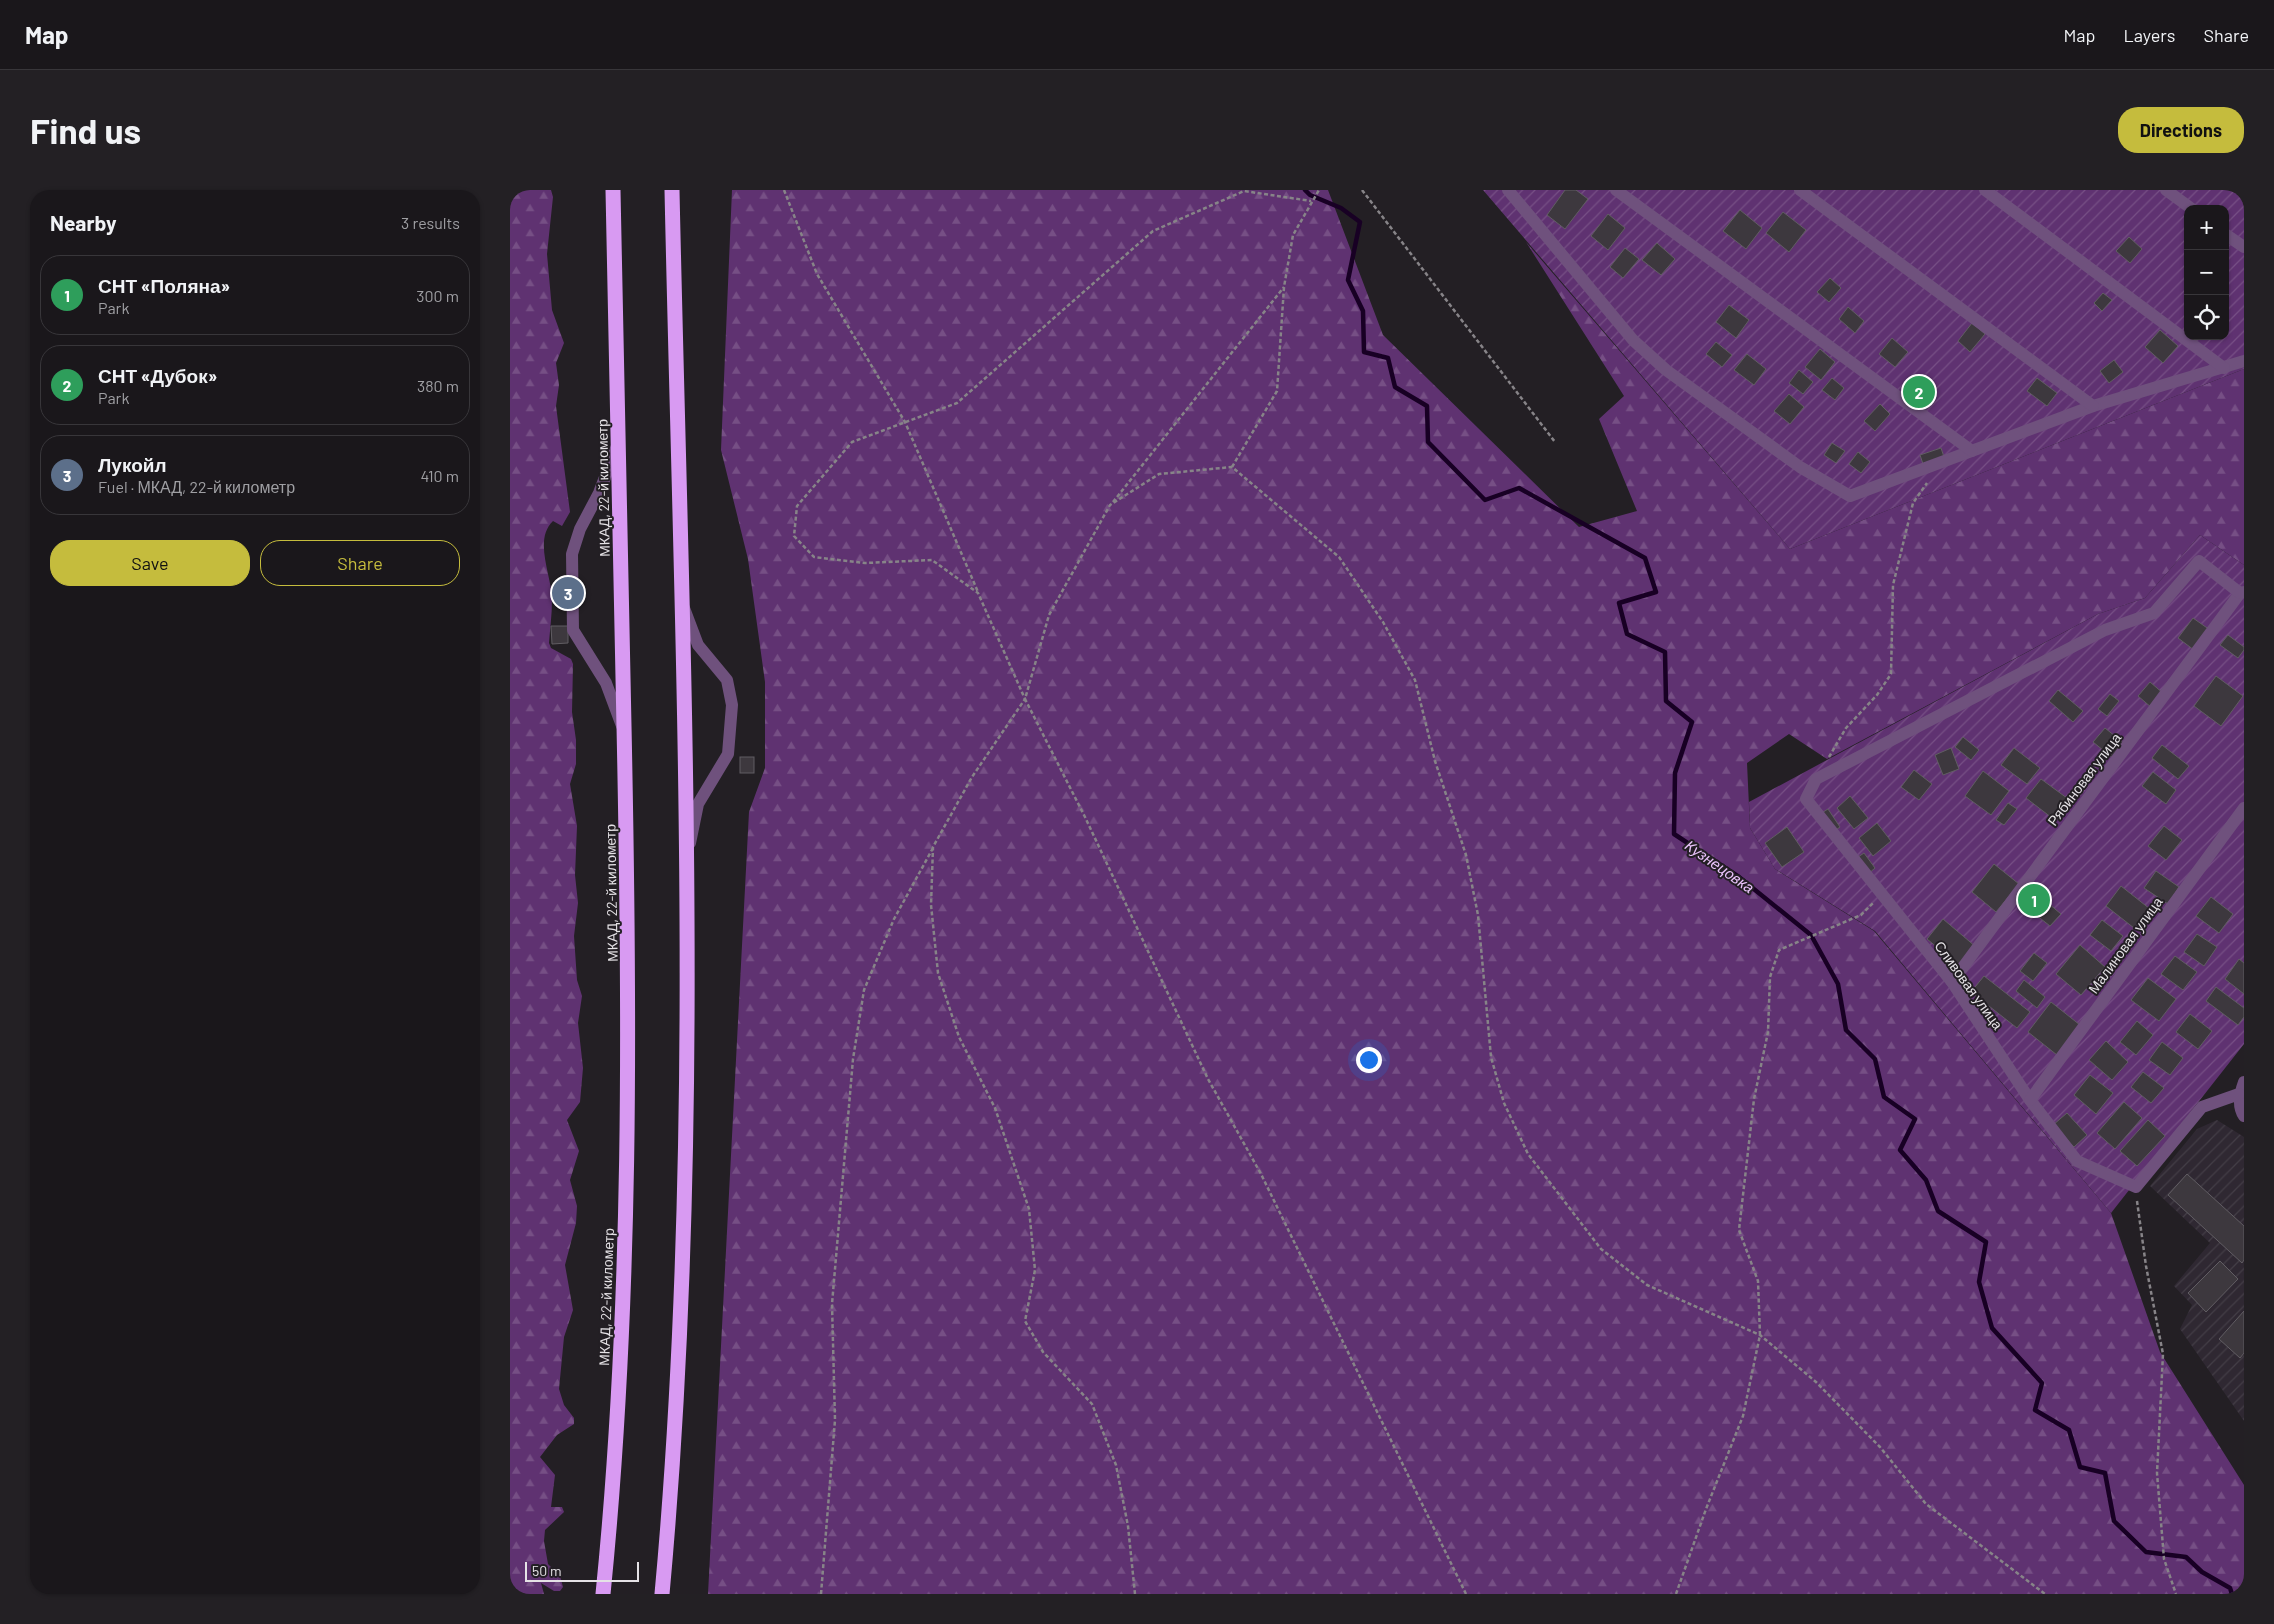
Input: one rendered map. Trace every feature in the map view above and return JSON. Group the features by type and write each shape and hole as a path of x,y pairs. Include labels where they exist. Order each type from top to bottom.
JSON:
{"highway":[{"name":"МКАД, 22-й километр","path":"603,1594 618,1387 626,1217 628,1000 613,190"},
{"path":"662,1594 678,1390 685,1218 688,1000 672,190"}],"lane":[{"path":"1508,190 1640,346 1666,370 1800,467 1850,496 2092,406 2244,361"},
{"path":"1616,190 1972,451"},
{"path":"1800,190 2092,406"},
{"path":"1985,190 2224,368"},
{"path":"2166,190 2187,205"},
{"path":"2229,237 2244,247"},
{"path":"618,443 599,493 580,529 572,554 573,630 606,683 624,732"},
{"path":"1816,779 2104,630 2154,613 2199,561 2242,592"},
{"name":"Рябиновая улица","path":"1952,982 2242,592"},
{"path":"681,600 698,645 727,680 732,705 728,754 698,804 686,862"},
{"name":"Сливовая улица","path":"1816,779 1806,799 1880,896 1952,982 2030,1100 2077,1160 2136,1187"},
{"name":"Малиновая улица","path":"2030,1100 2244,808"},
{"path":"2136,1187 2202,1107 2242,1088 2241,1111 2244,1116"}],"path":[{"path":"784,190 818,274 905,422 1025,700 1085,816 1208,1078 1261,1174 1466,1594"},
{"path":"1232,466 1277,391 1284,287 1293,235 1319,190"},
{"path":"1362,190 1556,442"},
{"path":"978,593 932,560 865,563 814,556 794,536 797,506 852,442 957,403 1153,230 1244,191 1311,201"},
{"path":"821,1594 834,1420 832,1304 853,1059 864,990 894,919 933,847 972,777 1025,700 1049,615 1110,505 1284,287"},
{"path":"1110,505 1159,474 1232,466 1339,557 1382,622 1415,680 1434,761 1466,855 1478,915 1491,1057 1504,1103 1528,1154 1601,1249 1647,1285 1760,1335 1816,1382 1880,1447 1926,1504 2045,1594"},
{"path":"1816,779 1846,728 1877,694 1891,674 1893,585 1913,503 1929,480"},
{"path":"933,847 931,905 938,973 959,1037 995,1108 1029,1209 1035,1270 1025,1321 1044,1352 1092,1404 1116,1465 1128,1526 1136,1594"},
{"path":"1676,1594 1742,1416 1760,1335 1758,1282 1739,1230 1754,1099 1768,1032 1770,977 1779,950 1861,915 1880,896"},
{"path":"2136,1187 2146,1266 2163,1354 2157,1473 2164,1559 2176,1594"}],"shaded area":[{"path":"2217,1120 2244,1137 2244,1421 2180,1329 2192,1305 2174,1286 2210,1243 2150,1186 2197,1129"}],"green space":[{"path":"510,190 551,190 553,197 547,254 552,310 564,343 556,363 559,385 556,406 570,512 562,526 553,521 547,529 544,538 544,548 552,600 549,643 551,648 571,659 573,664 572,712 576,740 576,764 570,784 577,826 575,875 578,903 574,936 577,980 582,996 578,1023 583,1068 580,1102 567,1120 579,1151 570,1180 577,1206 576,1223 565,1265 573,1310 564,1337 559,1389 564,1405 574,1418 574,1424 557,1435 540,1457 555,1475 551,1507 562,1507 564,1512 545,1530 544,1541 548,1564 560,1576 563,1587 560,1591 554,1591 541,1583 544,1594 510,1594"},
{"path":"732,190 1328,190 1383,335 1579,527 1637,511 1599,419 1624,396 1526,242 1790,549 2244,369 2244,565 2200,535 2145,598 2098,614 1827,759 1789,734 1747,763 1750,828 1775,869 1874,931 2111,1213 2160,1352 2244,1485 2244,1594 708,1594 749,812 765,768 765,682 748,559 721,450"},
{"path":"1483,190 2244,190 2244,369 1790,549"},
{"path":"2200,535 2244,565 2244,1044 2111,1213 1875,931 1775,869 1750,828 1749,802 2098,614 2145,598"}],"building":[{"path":"1565,190 1576,190 1588,199 1565,229 1547,215"},
{"path":"1740,210 1762,228 1746,249 1723,231"},
{"path":"1783,212 1806,230 1789,252 1766,233"},
{"path":"1608,214 1625,228 1608,250 1591,236"},
{"path":"2129,237 2142,249 2130,263 2116,251"},
{"path":"1657,243 1675,259 1661,275 1642,260"},
{"path":"1625,248 1639,259 1623,278 1610,267"},
{"path":"1830,278 1841,288 1829,302 1817,292"},
{"path":"2103,293 2112,300 2102,311 2094,303"},
{"path":"1729,305 1749,320 1736,338 1716,322"},
{"path":"1848,307 1864,321 1855,333 1839,319"},
{"path":"1972,323 1985,334 1970,352 1958,341"},
{"path":"2160,330 2178,346 2163,363 2145,347"},
{"path":"1892,338 1908,352 1895,367 1879,354"},
{"path":"1716,342 1732,355 1722,367 1706,354"},
{"path":"1820,349 1835,362 1821,380 1805,367"},
{"path":"1747,354 1766,369 1754,385 1734,370"},
{"path":"2114,360 2123,372 2109,383 2100,371"},
{"path":"1799,370 1813,382 1803,394 1789,383"},
{"path":"1832,378 1844,388 1835,400 1822,390"},
{"path":"2037,378 2057,393 2047,406 2027,391"},
{"path":"1789,394 1804,407 1790,424 1774,411"},
{"path":"1880,404 1890,414 1875,431 1864,421"},
{"path":"1832,443 1845,451 1836,463 1824,455"},
{"path":"1941,448 1945,460 1924,467 1920,455"},
{"path":"1858,452 1870,462 1861,473 1849,464"},
{"path":"2193,618 2210,630 2194,650 2178,638"},
{"path":"551,626 568,626 568,643 552,644"},
{"path":"2228,635 2244,647 2238,658 2220,645"},
{"path":"2216,676 2243,696 2221,726 2194,706"},
{"path":"2150,682 2164,694 2152,708 2138,696"},
{"path":"2058,690 2083,711 2073,722 2049,701"},
{"path":"2110,694 2119,701 2107,716 2098,709"},
{"path":"2105,728 2126,745 2114,759 2093,742"},
{"path":"1963,737 1979,750 1971,760 1955,747"},
{"path":"2162,745 2189,766 2178,779 2152,758"},
{"path":"1951,748 1959,769 1943,775 1935,755"},
{"path":"2014,748 2040,768 2027,784 2001,765"},
{"path":"740,757 754,757 754,773 740,773"},
{"path":"1914,770 1932,784 1919,800 1901,787"},
{"path":"1983,771 2009,791 1991,815 1965,796"},
{"path":"2153,772 2176,790 2166,804 2142,786"},
{"path":"2041,779 2071,801 2056,821 2026,798"},
{"path":"1850,796 1868,818 1854,829 1837,808"},
{"path":"2008,803 2017,809 2004,825 1996,820"},
{"path":"1828,809 1840,827 1833,832 1820,814"},
{"path":"1877,823 1891,841 1873,856 1859,838"},
{"path":"2164,826 2182,840 2166,860 2148,846"},
{"path":"1787,827 1804,852 1782,867 1765,843"},
{"path":"1864,853 1875,868 1867,875 1855,859"},
{"path":"1994,864 2019,884 1996,912 1972,892"},
{"path":"2156,871 2179,887 2168,904 2144,888"},
{"path":"2121,886 2150,909 2134,928 2106,906"},
{"path":"2211,897 2233,914 2219,933 2196,916"},
{"path":"2042,898 2061,914 2050,926 2031,911"},
{"path":"1943,919 1976,947 1960,966 1927,939"},
{"path":"2102,920 2123,936 2111,951 2090,935"},
{"path":"2197,934 2217,947 2204,966 2184,952"},
{"path":"2080,945 2105,967 2081,995 2056,974"},
{"path":"2034,953 2047,963 2033,981 2020,971"},
{"path":"2175,956 2197,972 2183,990 2161,974"},
{"path":"2239,959 2244,963 2244,994 2225,979"},
{"path":"1984,976 2030,1012 2017,1028 1971,992"},
{"path":"2148,978 2176,999 2159,1021 2131,1000"},
{"path":"2024,980 2045,997 2037,1008 2016,991"},
{"path":"2216,987 2244,1008 2244,1017 2238,1025 2206,1001"},
{"path":"2051,1002 2080,1025 2057,1055 2028,1032"},
{"path":"2190,1014 2212,1031 2198,1049 2176,1032"},
{"path":"2137,1021 2153,1035 2136,1055 2120,1042"},
{"path":"2106,1041 2128,1062 2112,1080 2089,1060"},
{"path":"2162,1042 2183,1058 2170,1075 2149,1060"},
{"path":"2143,1072 2164,1088 2151,1103 2131,1087"},
{"path":"2090,1075 2113,1093 2096,1114 2074,1095"},
{"path":"2124,1102 2142,1118 2115,1149 2097,1133"},
{"path":"2067,1113 2087,1135 2074,1147 2053,1125"},
{"path":"2148,1120 2165,1136 2137,1166 2120,1151"},
{"path":"2187,1174 2244,1226 2244,1260 2242,1263 2168,1195"},
{"path":"2220,1261 2238,1279 2206,1312 2188,1293"},
{"path":"2244,1311 2244,1353 2240,1358 2219,1339"}],"waterway":[{"name":"Кузнецовка","path":"1305,190 1310,195 1341,208 1360,222 1348,280 1363,311 1364,352 1388,358 1395,387 1427,406 1428,442 1485,500 1519,488 1645,558 1656,592 1619,603 1627,634 1665,652 1666,701 1692,722 1675,773 1674,834 1739,877 1811,935 1838,984 1846,1030 1875,1059 1884,1097 1915,1119 1900,1150 1926,1180 1938,1211 1986,1242 1979,1282 1992,1328 2042,1383 2035,1410 2069,1430 2080,1467 2105,1473 2114,1521 2146,1552 2186,1557 2202,1572 2230,1588 2232,1594"}],"place":[{"name":"СНТ «Дубок»","path":"1919,392"},
{"name":"Лукойл","path":"568,593"},
{"name":"СНТ «Поляна»","path":"2034,900"}]}
